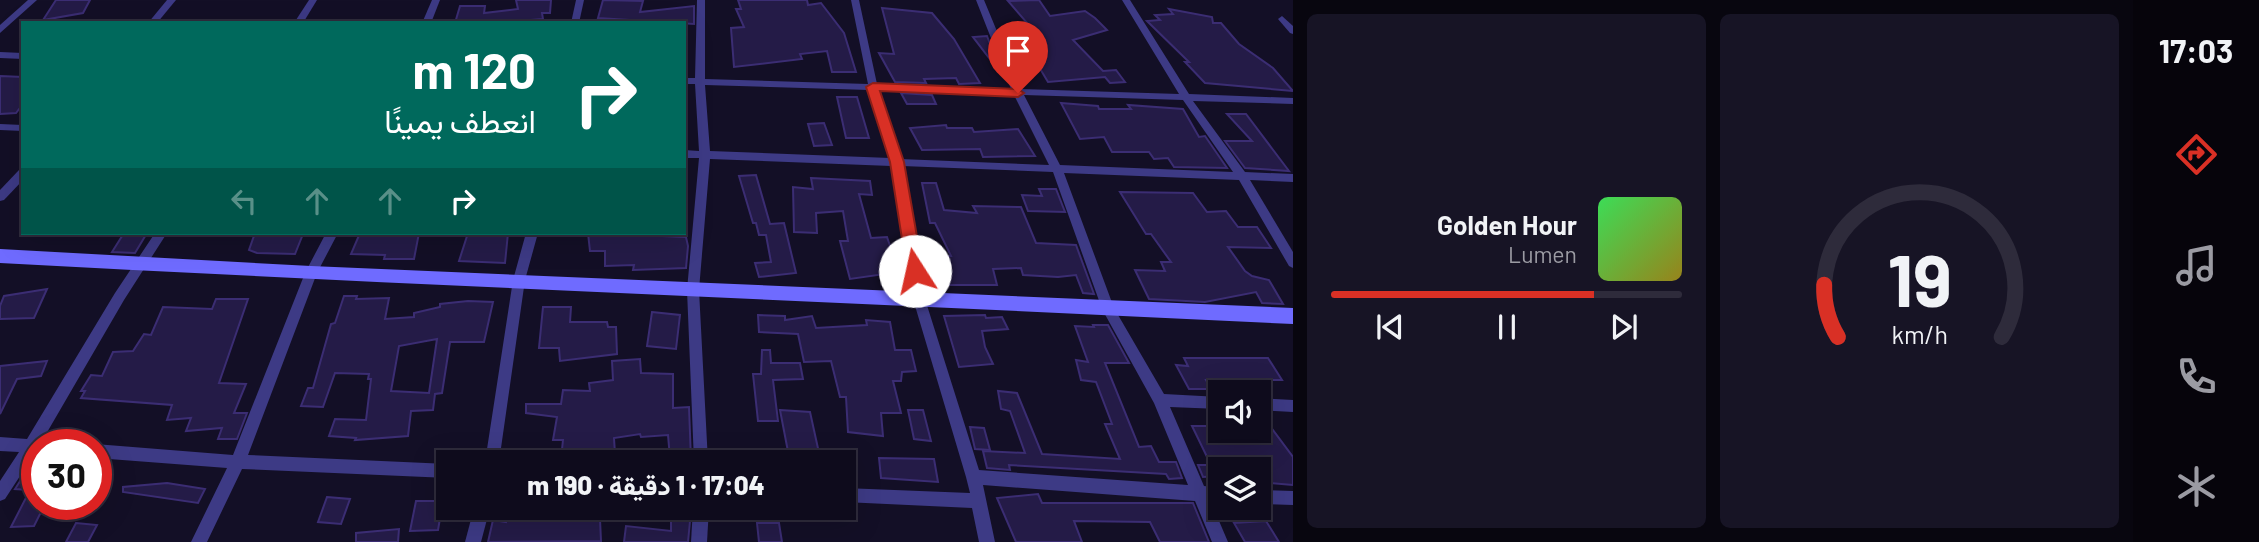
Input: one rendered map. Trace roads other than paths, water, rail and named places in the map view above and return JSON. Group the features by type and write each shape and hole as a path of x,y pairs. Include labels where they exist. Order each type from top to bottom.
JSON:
{"street":[{"path":"0,30 33,0"},
{"path":"154,21 172,0"},
{"path":"299,21 313,0"},
{"path":"427,21 436,0"},
{"path":"575,21 580,0"},
{"path":"700,450 693,290 705,155 700,81 701,0"},
{"path":"855,0 873,87 897,162 919,299 974,477 987,542"},
{"path":"981,0 1018,93 1057,169 1108,309 1160,400 1220,542"},
{"path":"1126,0 1186,98 1242,176 1293,263"},
{"path":"1282,19 1293,31"},
{"path":"0,55 21,56"},
{"path":"686,81 1293,101"},
{"path":"0,127 21,128"},
{"path":"686,154 1293,178"},
{"path":"0,197 21,175"},
{"path":"45,429 140,262 160,235"},
{"path":"199,542 238,462 311,273 331,235"},
{"path":"494,450 519,280 531,235"},
{"path":"0,256 311,273 519,280 1293,316"},
{"path":"1160,400 1208,402"},
{"path":"1271,405 1293,406"},
{"path":"0,444 21,445"},
{"path":"112,452 238,462 436,470"},
{"path":"0,494 21,465"},
{"path":"974,477 1208,495"},
{"path":"856,496 979,501"},
{"path":"1271,497 1293,498"},
{"path":"473,542 479,520"},
{"path":"699,542 700,520"}]}
